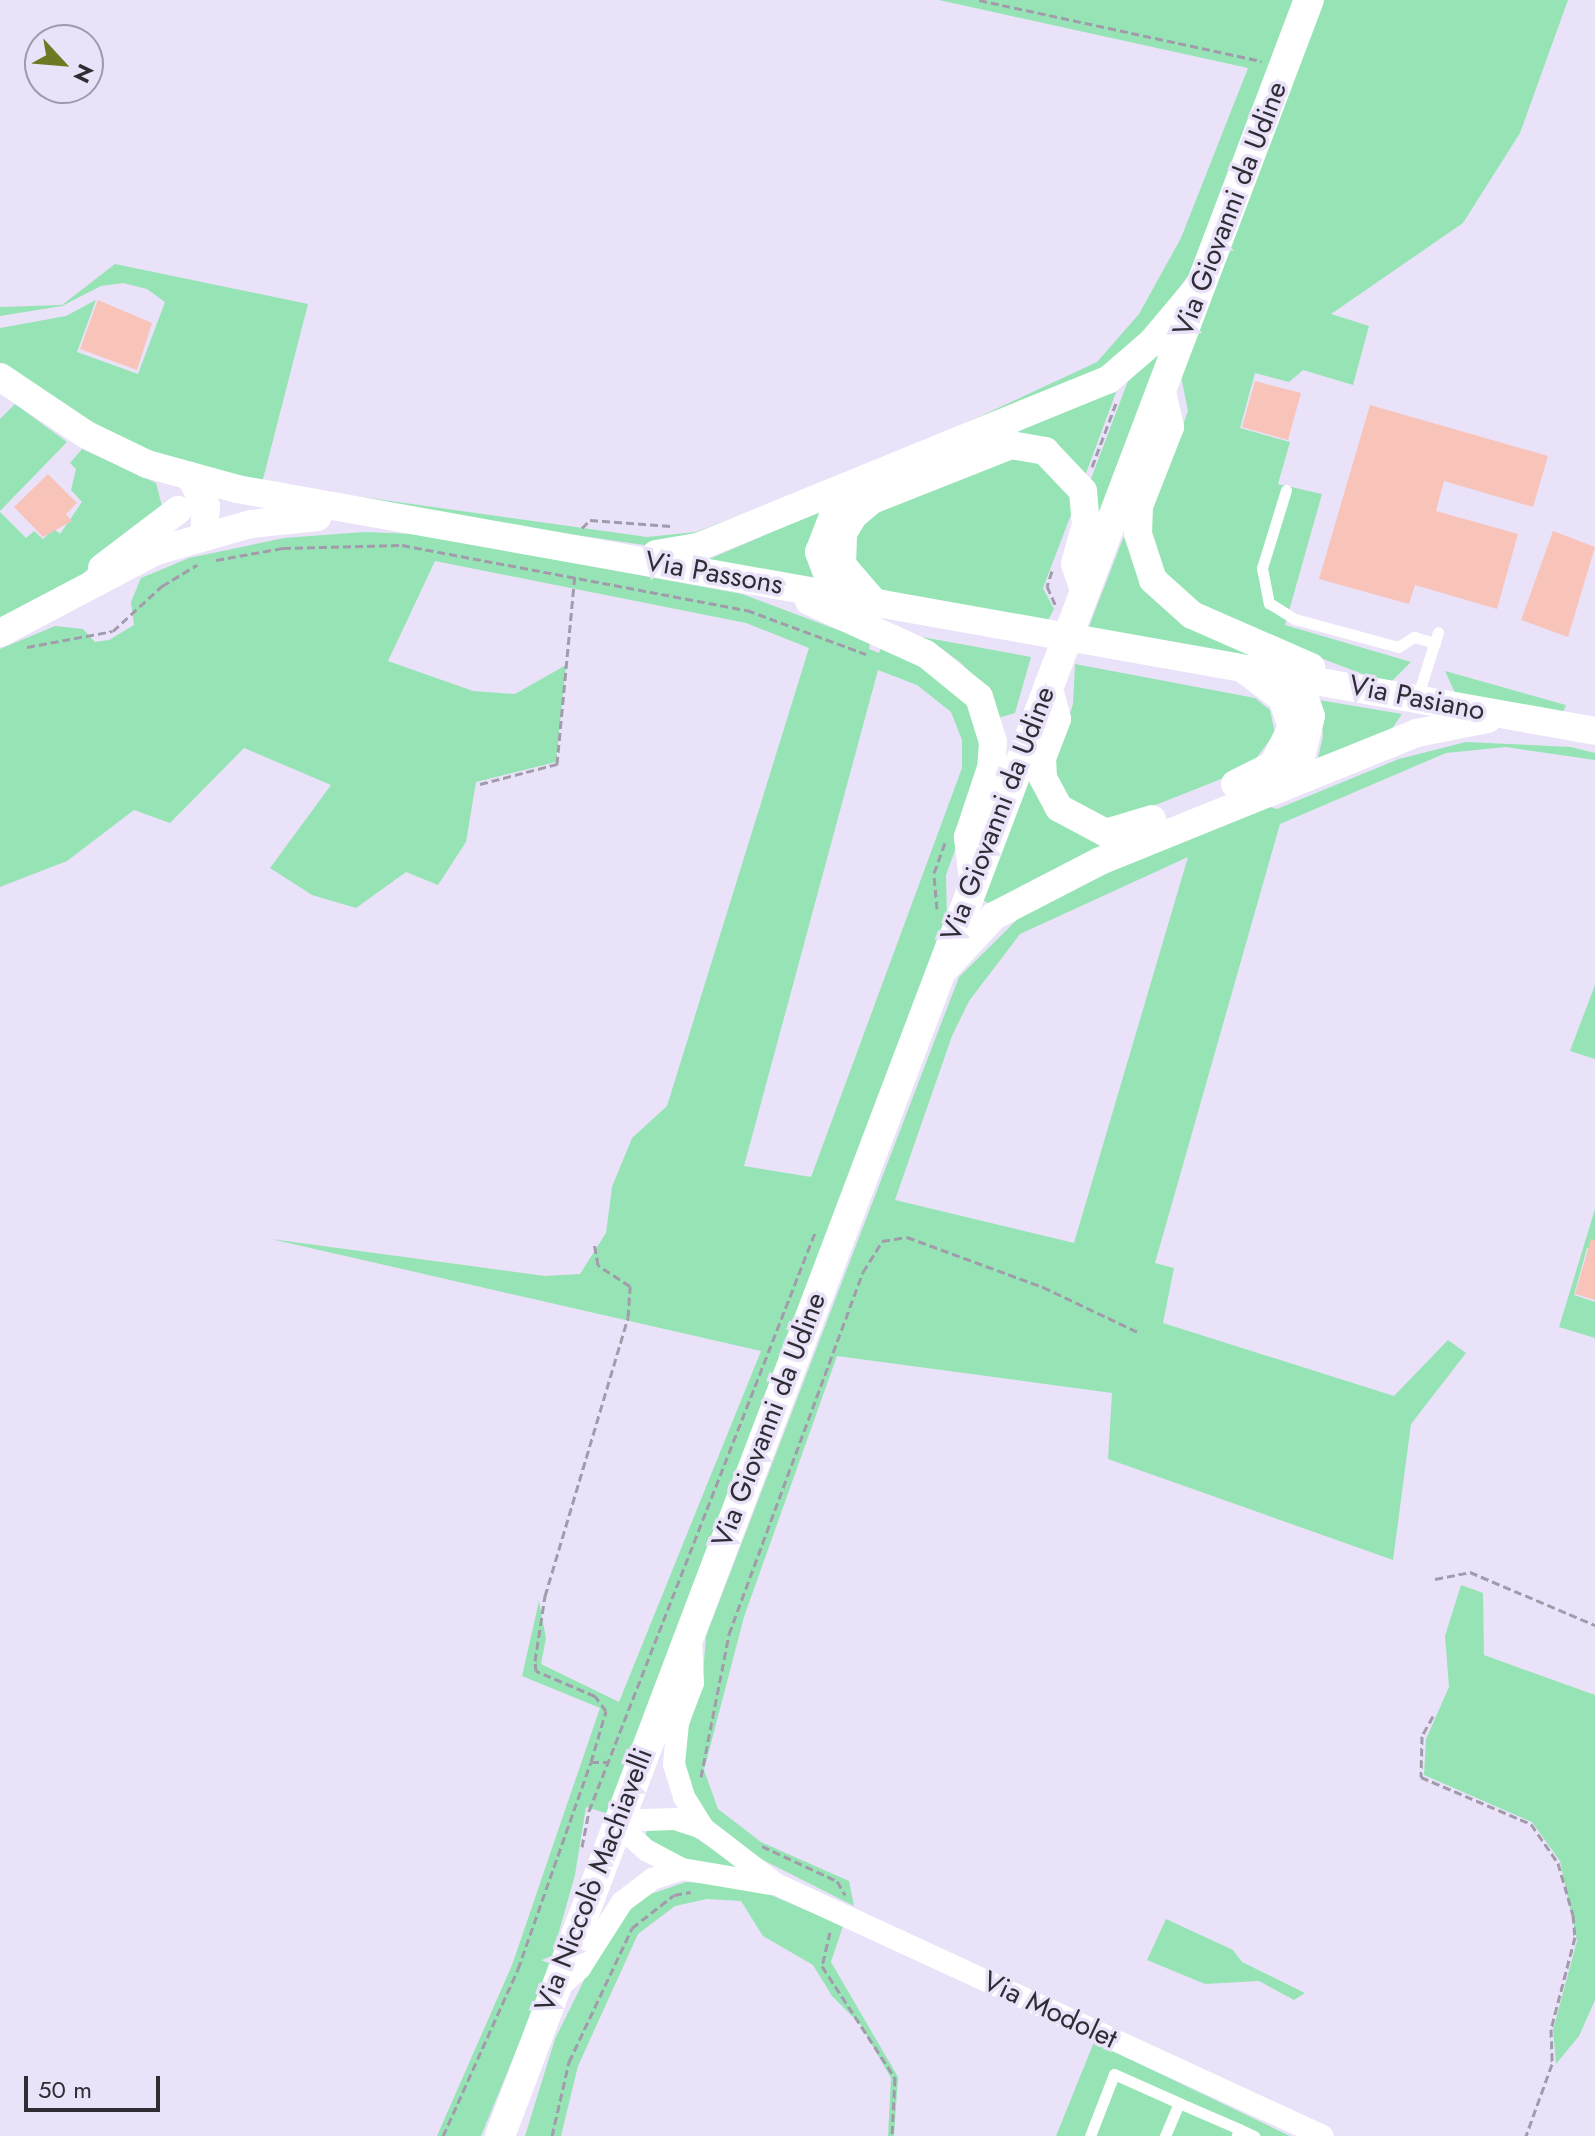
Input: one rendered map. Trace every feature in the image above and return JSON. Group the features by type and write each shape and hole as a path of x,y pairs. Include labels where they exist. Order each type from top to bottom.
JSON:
{"main road":[{"name":"Via Giovanni da Udine","path":"691,1629 1309,0"},
{"name":"Via Niccolò Machiavelli","path":"499,2134 614,1821 691,1629"}],"street":[{"path":"634,558 698,547 1108,380 1152,342 1201,284"},
{"name":"Via Passons","path":"0,377 85,434 147,464 357,515 574,562 634,558 1238,666"},
{"path":"1161,388 1170,427 1139,506 1138,534 1153,580 1192,615 1363,688"},
{"path":"873,601 842,565 843,533 854,515 872,500 1011,445 1045,451 1083,491 1086,524 1075,564 1079,603"},
{"path":"147,464 178,510 204,536"},
{"path":"190,476 206,506 204,536"},
{"path":"835,595 819,552 844,488"},
{"path":"11,641 85,586 143,531 178,510"},
{"path":"85,586 204,536 291,518 357,515"},
{"path":"768,582 926,654 979,697 993,742 991,768 968,837 973,880"},
{"path":"1050,678 1057,719 1042,758 1049,795 1076,822 1121,832 1266,770 1282,755 1292,727 1282,698 1238,666"},
{"name":"Via Pasiano","path":"1238,666 1595,731"},
{"path":"1288,674 1302,689 1311,716 1296,778"},
{"path":"1417,698 1429,714 1417,733"},
{"path":"936,978 994,916 1100,861 1296,778 1417,733 1509,716"},
{"name":"Via Modolet","path":"691,1629 693,1683 673,1756 677,1782 703,1828"},
{"name":"Via Modolet","path":"614,1821 675,1819 703,1828 776,1884 1323,2136"},
{"name":"Via Modolet","path":"614,1821 646,1850 682,1869 776,1884"},
{"path":"549,1996 580,1968 594,1937 622,1902 652,1879 682,1869"}],"lane":[{"path":"1286,490 1262,568 1269,603 1295,619 1398,647 1414,637 1436,638 1417,698"},
{"path":"1090,2136 1114,2074 1238,2133 1254,2136"},
{"path":"1165,2136 1179,2103"}],"path":[{"path":"979,0 1285,67"},
{"path":"1088,478 1119,396"},
{"path":"480,784 557,764 574,562 590,520 683,526"},
{"path":"11,641 113,631 181,571 283,548 402,545 574,562 747,610 870,655"},
{"path":"933,923 934,873 950,830"},
{"path":"581,1852 608,1762 819,1221"},
{"path":"703,1784 703,1744 729,1634 863,1272 882,1241 907,1237 1043,1287 1140,1333"},
{"path":"443,2136 518,1969 606,1711 595,1696 536,1671 535,1661 545,1596 628,1317 630,1286 598,1265 594,1242"},
{"path":"1435,1579 1470,1572 1595,1625"},
{"path":"1433,1716 1422,1736 1421,1777 1531,1824 1558,1863 1573,1915 1575,1937 1551,2029 1552,2064 1526,2136"},
{"path":"591,1762 608,1762"},
{"path":"758,1844 841,1884 845,1893 839,1912"},
{"path":"552,2136 569,2062 632,1928 674,1895 698,1891"},
{"path":"817,1921 831,1929 822,1966 895,2078 892,2136"}],"green space":[{"path":"939,0 1295,0 1190,273 1129,356 766,515 651,546 289,493 118,441 0,364 0,328 66,316 96,300 77,352 138,374 165,302 147,289 123,283 101,286 62,306 0,316 0,307 62,305 115,264 308,304 262,483 647,537 696,532 912,448 1097,362 1139,314 1181,238 1248,68"},
{"path":"1320,0 1568,0 1520,133 1463,223 1331,314 1369,326 1353,385 1303,370 1289,382 1255,373 1240,428 1290,442 1278,484 1322,494 1285,625 1411,662 1389,684 1213,617 1173,592 1154,559 1148,520 1188,411 1181,376"},
{"path":"1164,347 1097,519 1089,484 1128,381"},
{"path":"1118,387 1085,476 1053,446 1015,433"},
{"path":"15,404 67,442 0,511 0,419"},
{"path":"82,449 156,483 163,510 107,549 82,575 0,627 0,512 26,538 34,531 43,539 54,529 60,534 82,502 71,490 76,469 70,463"},
{"path":"1025,455 1069,481 1072,512 1043,588 1054,609 1047,622 881,591 854,569 855,532 864,517 1006,457"},
{"path":"821,511 818,580 707,560"},
{"path":"1129,523 1151,591 1284,665 1088,629"},
{"path":"364,532 416,534 742,594 870,642 869,649 879,653 882,646 960,688 983,734 978,787 946,875 947,923 609,1814 586,1807 575,1875 545,1981 481,2136 437,2136 512,1965 600,1708 522,1676 539,1601 546,1638 541,1664 619,1702 761,1351 271,1239 545,1276 580,1274 606,1233 612,1187 632,1138 667,1106 809,648 746,623 435,561 388,661 473,691 515,694 566,665 556,762 476,782 466,842 438,885 406,872 356,908 312,895 270,868 331,785 244,748 170,823 134,810 67,861 0,887 0,649 55,626 83,629 95,642 109,640 134,625 131,602 141,578 189,558 284,538","holes":["878,670 917,685 951,712 962,740 962,768 811,1177 744,1166"]},
{"path":"900,633 1031,657 1015,713 998,718 981,684 961,663 941,648"},
{"path":"1075,664 1255,698 1270,710 1275,733 1249,768 1105,825 1067,803 1053,768 1073,704"},
{"path":"1445,671 1566,705 1563,712 1456,695"},
{"path":"1319,700 1402,714 1387,736 1317,762 1323,736"},
{"path":"1466,742 1571,747 1595,753 1595,760 1506,747 1446,753 1280,824 1155,1263 1174,1268 1163,1323 1394,1396 1448,1340 1466,1353 1411,1424 1393,1560 1108,1459 1112,1393 837,1356 744,1617 704,1770 718,1809 761,1842 849,1881 854,1906 737,1847 713,1827 685,1786 680,1758 703,1674 706,1636 959,977 1033,904 1267,806 1277,809 1399,759","holes":["1188,857 1074,1243 895,1200 952,1036 969,1001 1020,934"]},
{"path":"1032,767 1112,847 993,906 983,900"},
{"path":"1595,985 1595,1059 1570,1051"},
{"path":"1595,1209 1595,1250 1587,1248 1574,1295 1595,1302 1595,1338 1559,1327"},
{"path":"1461,1585 1483,1593 1484,1655 1595,1695 1595,2000 1579,2036 1556,2064 1553,2030 1577,1941 1560,1861 1532,1822 1424,1775 1426,1739 1449,1687 1445,1636"},
{"path":"648,1827 687,1832 743,1870 674,1859 645,1837"},
{"path":"686,1882 750,1886 843,1926 831,1962 898,2077 894,2136 888,2136 891,2078 860,2024 832,1996 813,1965 763,1936 741,1901 707,1899 675,1906 638,1934 578,2066 561,2136 525,2136 555,2039 596,1956 636,1899"},
{"path":"1166,1919 1233,1950 1242,1962 1305,1993 1294,2000 1259,1981 1205,1984 1147,1960"},
{"path":"1094,2042 1290,2136 1056,2136"}],"building":[{"path":"98,300 152,323 137,370 80,349"},
{"path":"1255,381 1301,393 1288,440 1242,427"},
{"path":"1370,405 1548,456 1533,507 1444,481 1436,511 1518,534 1497,609 1415,585 1409,604 1319,579"},
{"path":"48,474 77,503 66,514 72,521 43,537 14,507"},
{"path":"1553,531 1595,547 1568,637 1521,620"},
{"path":"1591,1239 1595,1240 1595,1300 1575,1294"}]}
